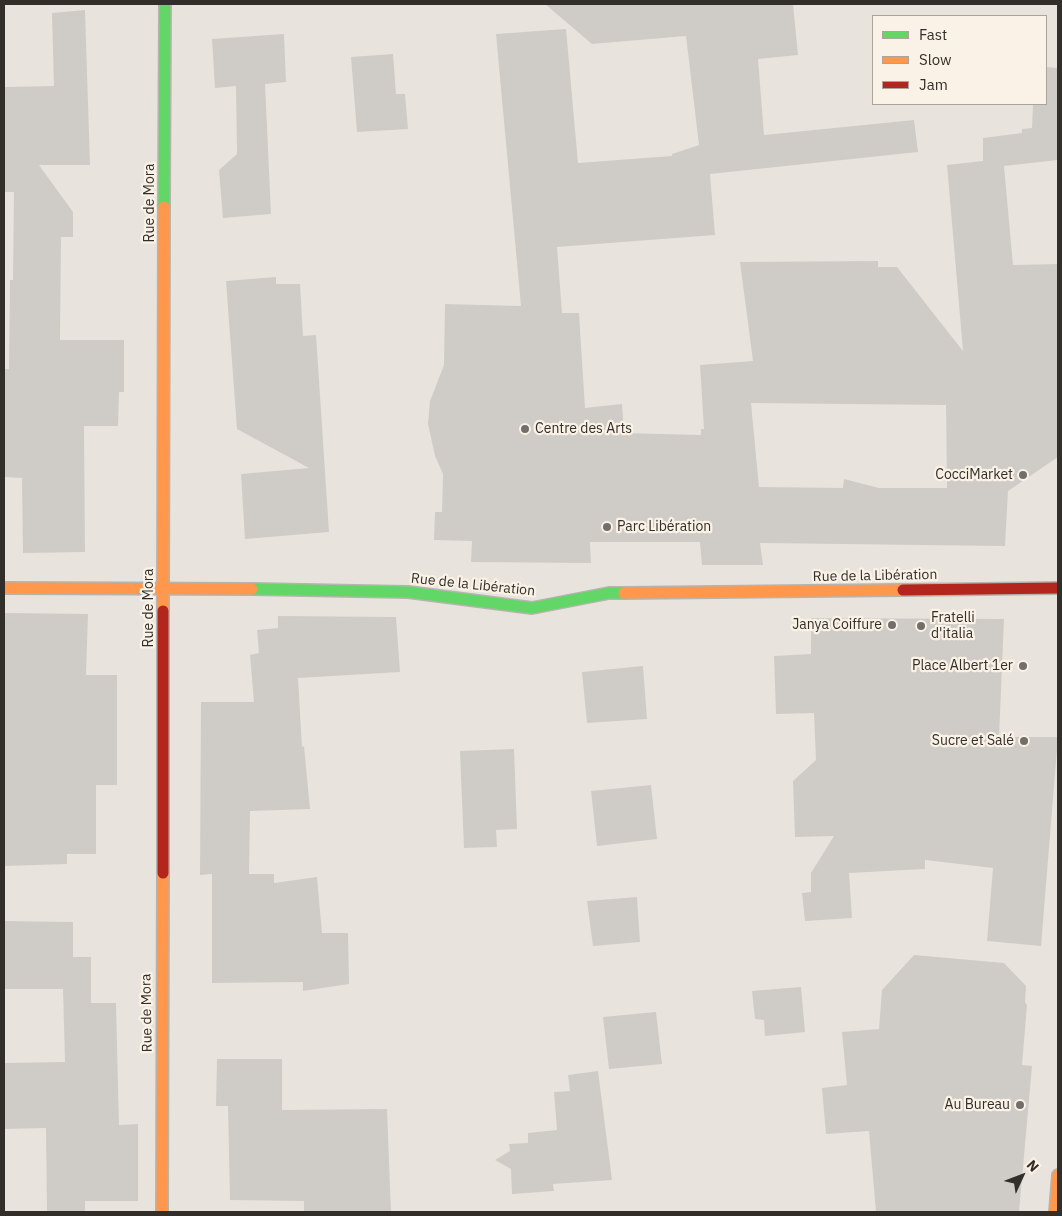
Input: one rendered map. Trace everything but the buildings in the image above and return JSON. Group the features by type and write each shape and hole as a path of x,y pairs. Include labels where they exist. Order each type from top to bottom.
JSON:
{"street":[{"name":"Rue de Mora","path":"162,1212 165,4"},
{"name":"Rue de la Libération","path":"4,588 163,587 408,592 532,608 609,593 1058,588"},
{"path":"1055,1212 1058,1175"}],"traffic: fast":[{"path":"164,207 165,4"},
{"path":"252,589 408,592 532,608 609,593 624,593"}],"traffic: slow":[{"path":"163,611 164,207"},
{"path":"4,588 252,589"},
{"path":"624,593 903,590"},
{"path":"162,1212 163,873"},
{"path":"1055,1212 1058,1175"}],"traffic: jam":[{"path":"903,590 1058,588"},
{"path":"163,611 163,873"}],"place":[{"name":"Centre des Arts","path":"525,429"},
{"name":"CocciMarket","path":"1023,475"},
{"name":"Parc Libération","path":"607,527"},
{"name":"Janya Coiffure","path":"892,625"},
{"name":"Fratelli d'italia","path":"921,626"},
{"name":"Place Albert 1er","path":"1023,666"},
{"name":"Sucre et Salé","path":"1024,741"},
{"name":"Au Bureau","path":"1020,1105"}]}
